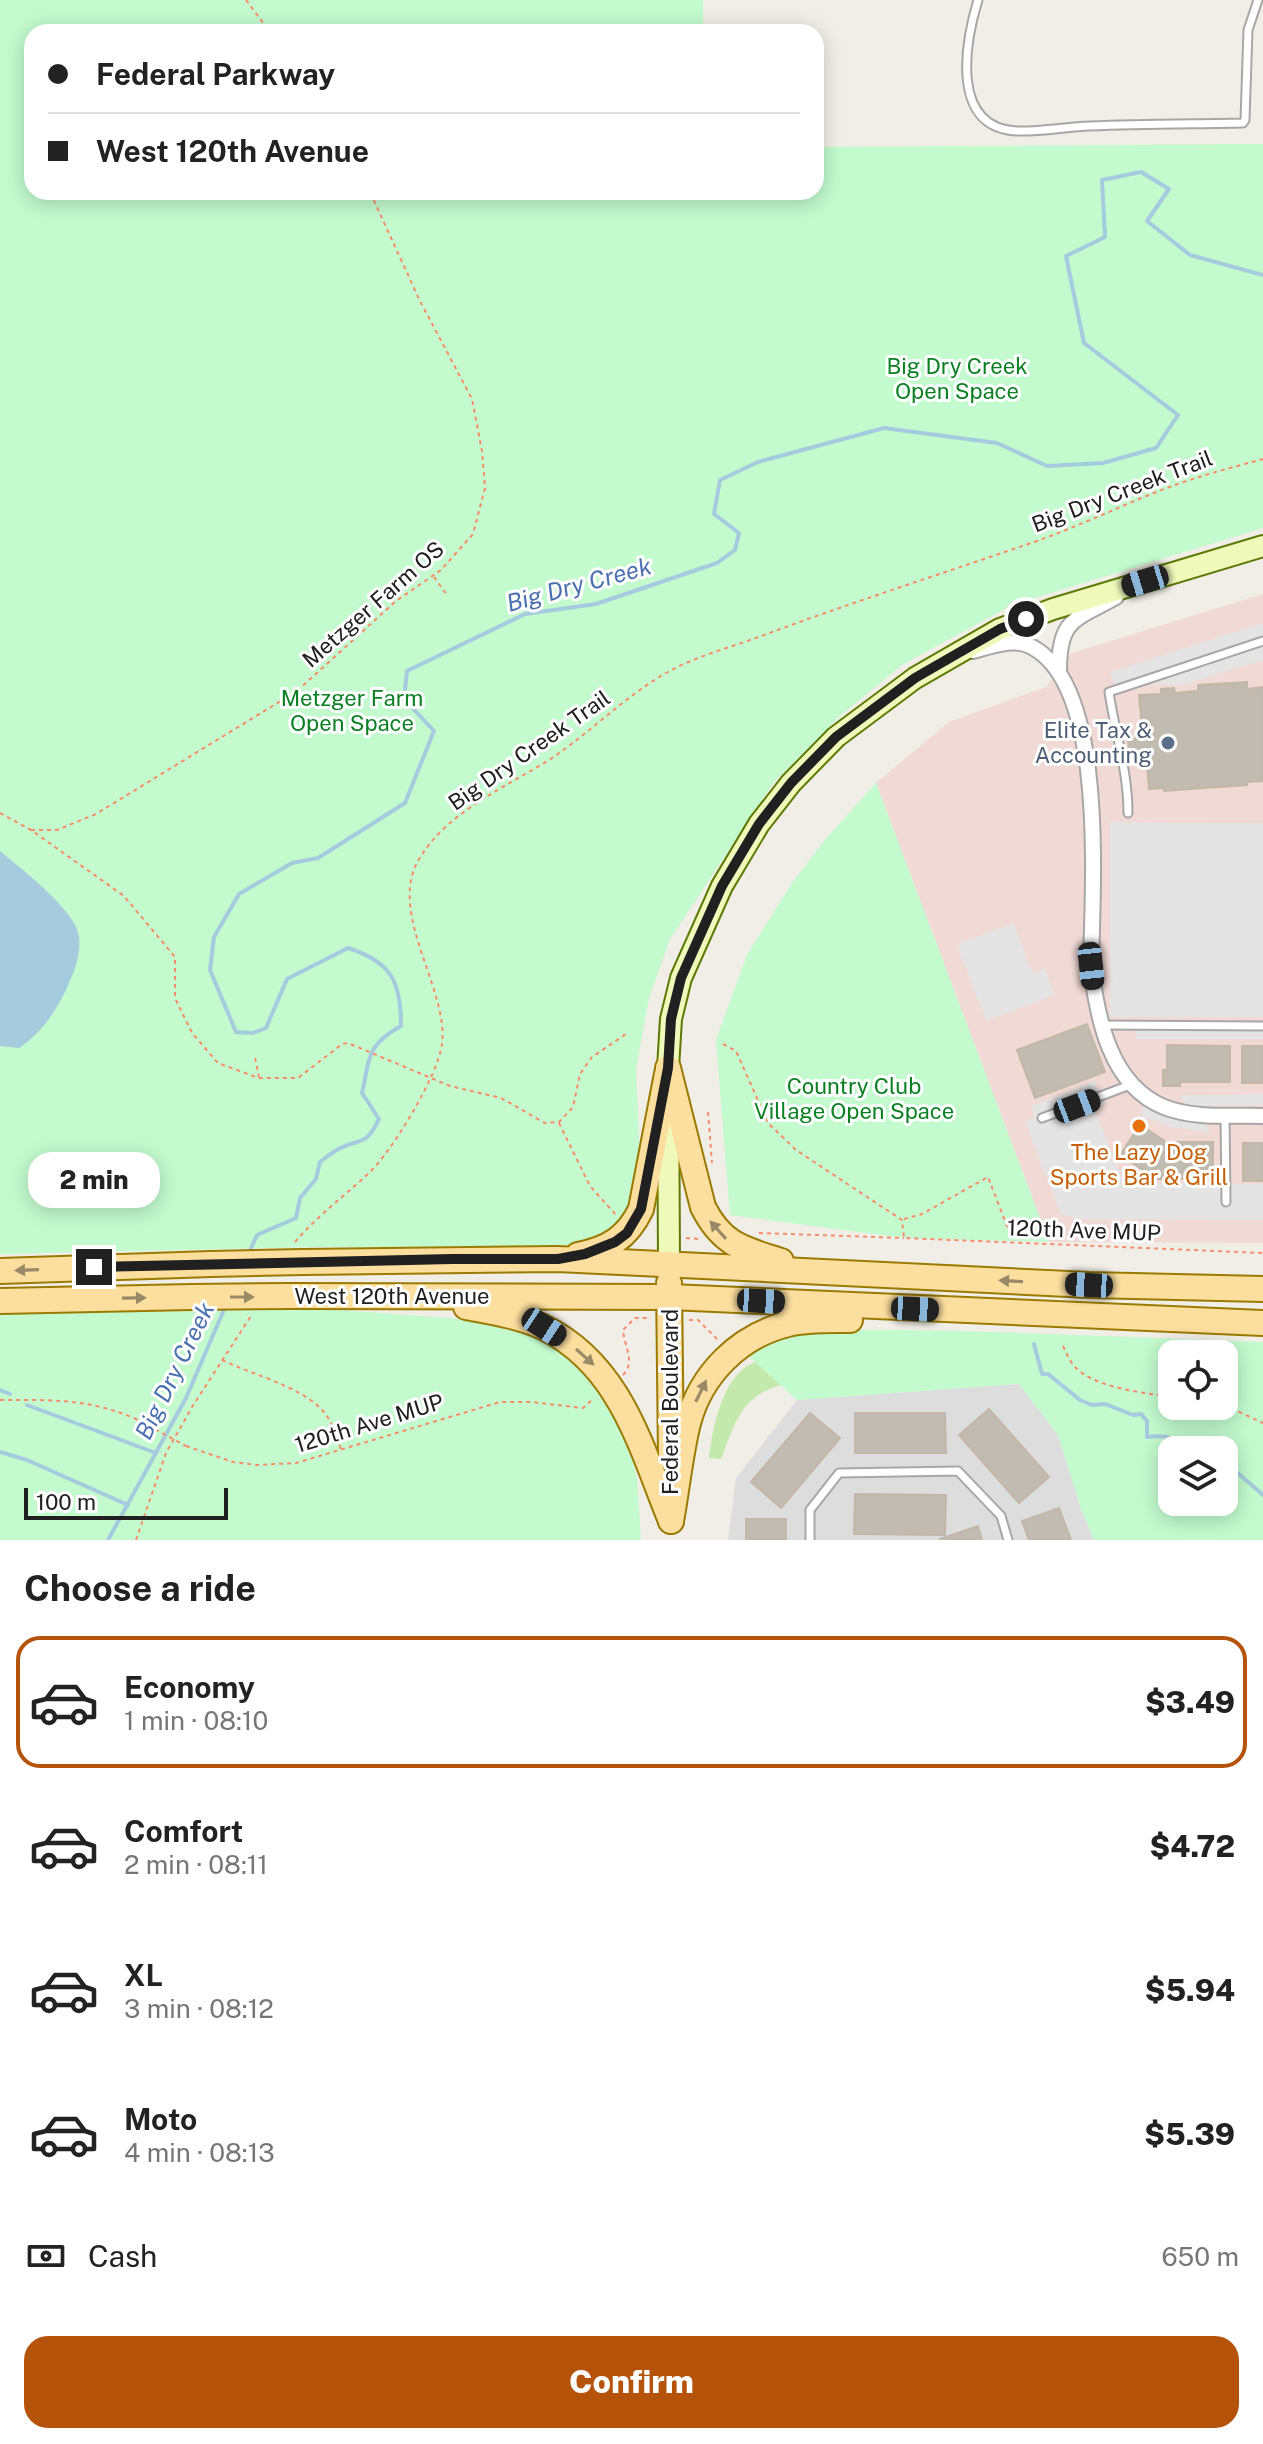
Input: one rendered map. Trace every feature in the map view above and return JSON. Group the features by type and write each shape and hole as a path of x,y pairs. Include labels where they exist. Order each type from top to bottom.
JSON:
{"main road":[{"path":"669,1264 668,1068 671,1019 681,978 722,886 759,824 791,783 836,737 915,678 1000,629 1053,609 1263,546"},
{"path":"558,1259 585,1254 615,1242 635,1222 641,1209 668,1068"},
{"path":"668,1068 703,1207 711,1224 735,1246 814,1271"},
{"name":"West 120th Avenue","path":"0,1271 211,1264 298,1254 558,1259 1089,1285 1263,1289"},
{"name":"Federal Boulevard","path":"669,1264 672,1530"},
{"path":"1089,1285 1141,1275 1263,1279"},
{"name":"West 120th Avenue","path":"0,1301 291,1296 670,1297 1263,1323"},
{"path":"409,1296 510,1315 544,1327 574,1346 611,1384 623,1403 672,1530"},
{"path":"1128,1318 1190,1307 1263,1310"},
{"path":"672,1530 688,1423 697,1399 709,1376 724,1359 763,1332 790,1323 828,1320 995,1322 1069,1316"}],"street":[{"path":"1059,671 1061,638 1070,622 1145,581"},
{"path":"942,661 1011,642 1031,646 1059,671 1077,712 1087,758 1092,813 1091,966 1102,1025 1130,1085 1164,1107 1194,1114 1263,1116"}],"lane":[{"path":"978,0 967,57 967,87 972,104 999,128 1016,131 1086,126 1243,123 1250,20 1258,0"},
{"path":"1128,813 1124,761 1109,692 1263,641"},
{"path":"1102,1025 1263,1026"},
{"path":"1042,1118 1130,1085"},
{"path":"1225,1115 1226,1202"},
{"path":"810,1540 810,1510 839,1473 958,1471 1001,1516 1008,1540"}],"path":[{"path":"246,0 264,24"},
{"name":"Metzger Farm OS","path":"31,830 57,830 96,814 297,691 396,601 434,576 473,534 485,488 472,399 420,301 374,200"},
{"name":"Big Dry Creek Trail","path":"298,1254 329,1206 375,1167 419,1100 430,1077 442,1045 441,1020 418,940 410,901 410,883 420,857 438,836 474,806 572,744 634,695 682,666 868,597 1038,541 1194,478 1263,459"},
{"path":"434,576 447,595"},
{"path":"0,813 31,830 124,896 175,957 175,998 192,1033 218,1063 259,1078 298,1078 342,1044 358,1046 450,1086 501,1098 545,1123 559,1122 573,1107 580,1074 592,1057 626,1034"},
{"path":"723,1044 736,1051 768,1123 796,1150 902,1220"},
{"path":"255,1058 259,1078"},
{"path":"708,1112 712,1165"},
{"path":"559,1122 590,1186 620,1220"},
{"path":"902,1220 922,1214 988,1177 1010,1234"},
{"path":"902,1220 904,1238"},
{"name":"120th Ave MUP","path":"757,1232 1263,1253"},
{"path":"136,1540 166,1453 252,1313"},
{"name":"120th Ave MUP","path":"0,1400 74,1400 104,1406 209,1456 256,1465 296,1463 500,1402 583,1408 627,1371 630,1359 623,1330 635,1318 644,1317"},
{"path":"1063,1346 1076,1369 1094,1379 1158,1395"},
{"path":"222,1360 319,1406 334,1428 342,1451"},
{"path":"1238,1411 1263,1423"}],"shaded area":[{"path":"1263,594 1263,1243 1049,1242 876,783 949,722 1046,687 1069,654"},
{"path":"1263,623 1263,660 1183,685 1114,684 1110,672"},
{"path":"1110,822 1263,823 1263,1017 1110,1017"},
{"path":"1014,923 1032,973 1045,969 1055,995 986,1021 957,944"},
{"path":"1136,1029 1263,1029 1263,1039 1136,1039"},
{"path":"1095,1081 1104,1104 1094,1108 1121,1176 1132,1183 1263,1184 1263,1220 1080,1219 1061,1214 1025,1122 1035,1117 1031,1106"},
{"path":"1263,1094 1263,1105 1185,1106 1180,1095"},
{"path":"1143,1104 1165,1115 1204,1121 1210,1133 1167,1126 1142,1116"},
{"path":"1019,1384 1058,1435 1094,1540 728,1540 736,1478 797,1400"}],"green space":[{"name":"Metzger Farm Open Space","path":"0,0 703,0 703,24 24,24 24,200 824,200 824,147 1263,144 1263,528 1012,605 902,665 840,716 774,782 670,939 649,998 636,1069 643,1231 630,1249 312,1247 0,1254"},
{"name":"Country Club Village Open Space","path":"876,783 1049,1242 904,1238 730,1215 716,1040 747,955 792,883 824,841"},
{"path":"326,1309 487,1321 522,1328 559,1345 594,1374 626,1431 637,1479 641,1540 0,1540 0,1314"},
{"path":"802,1329 967,1331 1209,1340 1158,1340 1158,1420 1238,1420 1238,1341 1263,1342 1263,1540 1094,1540 1058,1435 1019,1384 797,1400 744,1352"},
{"path":"767,1358 798,1380 755,1398 739,1415 721,1459 709,1458 715,1422 729,1387 746,1367"}],"water":[{"path":"0,851 58,903 69,915 79,937 76,964 61,999 40,1029 19,1048 0,1046"}],"building":[{"path":"1247,682 1247,689 1263,687 1263,781 1164,791 1164,788 1149,789 1146,753 1129,754 1128,739 1143,738 1139,695 1161,694 1161,689 1174,688 1175,693 1198,691 1198,685"},
{"path":"1087,1024 1105,1072 1035,1098 1017,1050"},
{"path":"1167,1045 1230,1046 1230,1082 1180,1082 1180,1086 1163,1086 1163,1070 1167,1070"},
{"path":"1242,1046 1263,1046 1263,1083 1242,1083"},
{"path":"1138,1120 1166,1142 1213,1142 1213,1179 1157,1179 1120,1155 1136,1131 1132,1125"},
{"path":"1243,1143 1263,1143 1263,1181 1243,1181"},
{"path":"989,1409 1049,1477 1019,1503 959,1435"},
{"path":"810,1413 840,1438 781,1508 751,1482"},
{"path":"855,1413 945,1413 946,1453 855,1453"},
{"path":"855,1494 946,1495 945,1535 854,1534"},
{"path":"1059,1508 1071,1540 1029,1540 1022,1521"},
{"path":"746,1519 786,1519 786,1540 746,1540"},
{"path":"978,1526 982,1540 940,1540 940,1539"}],"waterway":[{"name":"Big Dry Creek","path":"249,1253 257,1235 296,1218 300,1198 316,1179 320,1162 344,1146 365,1139 374,1128 379,1119 362,1093 367,1070 375,1046 401,1026 401,1011 396,986 384,967 348,948 287,979 266,1028 253,1033 236,1032 210,970 214,937 239,894 292,863 318,858 405,803 434,731 404,699 407,671 525,614 596,604 717,563 735,550 739,533 714,514 720,480 758,462 884,428 997,443 1047,466 1103,463 1156,448 1178,415 1084,343 1066,256 1105,237 1102,180 1141,172 1169,189 1147,221 1190,255 1263,275"},
{"name":"Big Dry Creek","path":"108,1540 186,1398 226,1305"},
{"path":"1034,1344 1042,1374 1048,1374 1080,1400 1092,1405 1105,1404 1133,1415 1141,1414 1147,1421 1147,1437 1158,1436"},
{"path":"0,1390 10,1394"},
{"path":"27,1405 156,1453"},
{"path":"0,1452 27,1460 128,1505"},
{"path":"1238,1473 1263,1495"}],"place":[{"name":"Elite Tax & Accounting","path":"1168,743"},
{"name":"The Lazy Dog Sports Bar & Grill","path":"1139,1126"}],"route":[{"path":"94,1267 558,1259 585,1254 615,1242 627,1233 641,1209 668,1068 671,1019 681,978 722,886 759,824 791,783 836,737 942,661 1000,629 1026,619"}],"park label":[{"name":"Big Dry Creek Open Space","path":"957,378"}]}
